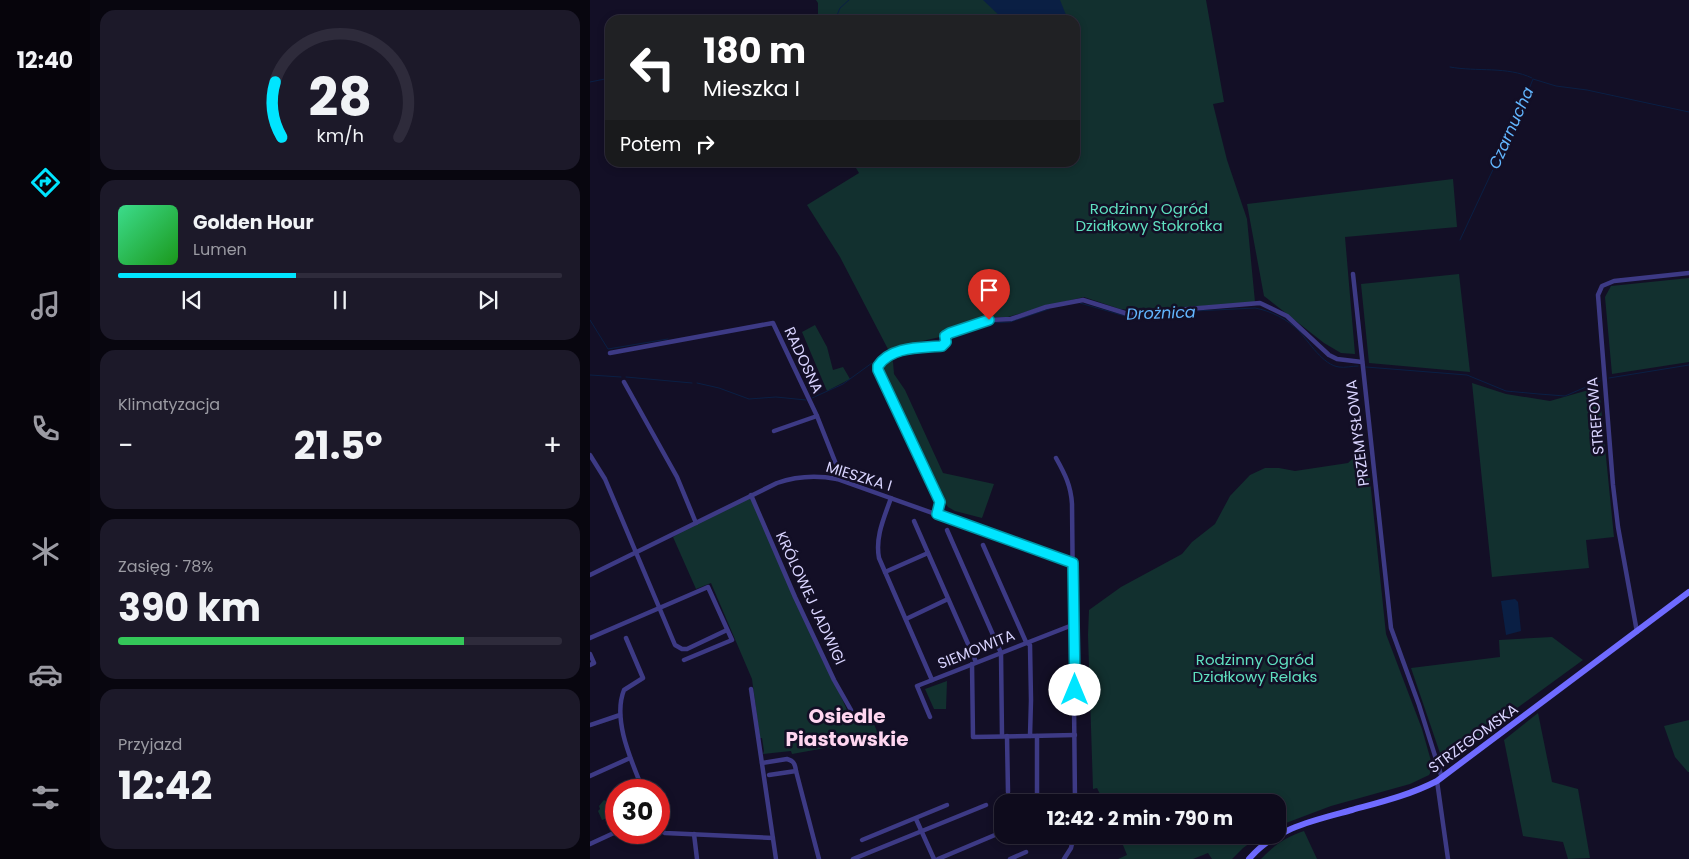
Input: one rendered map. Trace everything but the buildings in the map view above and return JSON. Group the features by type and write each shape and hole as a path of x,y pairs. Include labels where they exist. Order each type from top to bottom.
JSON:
{"main road":[{"name":"STRZEGOMSKA","path":"1249,859 1272,838 1295,827 1420,790 1439,779 1689,592"}],"street":[{"name":"STREFOWA","path":"1637,632 1613,485 1598,295 1602,286 1614,281 1689,273"},
{"path":"1353,274 1362,362"},
{"name":"PRZEMYSŁOWA","path":"937,514 940,502 878,370 878,366 885,358 899,351 942,346 946,342 945,336 961,328 989,320 1010,319 1046,307 1083,300 1128,314 1260,303 1287,316 1329,356 1351,362 1362,362 1392,628 1419,705 1439,779 1448,859"},
{"name":"RADOSNA","path":"610,354 773,323 838,469 837,479"},
{"path":"624,382 677,477 696,522"},
{"path":"774,432 816,416"},
{"path":"590,455 605,479 678,647 682,649 727,630"},
{"path":"1056,458 1071,490 1075,624 1075,794"},
{"name":"MIESZKA I","path":"590,575 777,483 796,477 815,476 837,479 1073,563"},
{"name":"KRÓLOWEJ JADWIGI","path":"750,495 795,597 834,680 851,710"},
{"path":"891,498 877,548 885,572 932,680"},
{"path":"914,521 974,663 973,737 1075,736"},
{"path":"947,530 1001,653 1008,792"},
{"path":"984,545 1026,642 1030,645 1030,736"},
{"path":"885,572 928,553"},
{"path":"590,638 708,587 732,640 684,660"},
{"path":"906,619 948,599"},
{"name":"SIEMOWITA","path":"930,717 918,686 1075,624"},
{"path":"626,638 643,678 624,690 620,714 630,758 639,779"},
{"path":"590,654 594,663 590,665"},
{"path":"751,689 776,859"},
{"path":"590,725 620,714"},
{"path":"1037,736 1037,794"},
{"path":"590,776 630,758"},
{"path":"762,763 791,760 795,764 819,859"},
{"path":"769,775 796,771"},
{"path":"862,840 947,805"},
{"path":"853,859 986,806"},
{"path":"916,819 934,859"},
{"path":"670,833 773,838"},
{"path":"694,834 697,859"},
{"path":"938,859 994,835"},
{"path":"590,844 605,837"},
{"path":"1064,859 1072,844"},
{"path":"1010,859 1026,852"}],"green space":[{"name":"Rodzinny Ogród Działkowy Stokrotka","path":"816,0 1206,0 1224,102 1213,104 1227,160 1247,219 1255,302 1140,311 1120,309 1084,297 1008,317 990,317 947,332 940,337 900,346 890,353 840,257 807,205 859,173 855,167 1080,167 1080,15 818,15 818,3"},
{"path":"1453,179 1457,227 1345,237 1355,354 1341,353 1324,343 1264,296 1247,204"},
{"path":"1459,274 1470,372 1369,363 1361,284"},
{"path":"1689,278 1689,362 1612,374 1605,297 1611,286"},
{"path":"815,325 827,347 833,370 843,367 850,379 827,391 802,332"},
{"path":"891,358 894,374 905,390 943,473 994,484 982,518 955,511 948,507 932,484 883,375 883,365"},
{"path":"1472,383 1506,394 1550,401 1599,387 1614,537 1586,540 1589,568 1492,577"},
{"name":"Rodzinny Ogród Działkowy Relaks","path":"1361,451 1367,451 1386,634 1422,729 1433,768 1429,775 1410,784 1331,806 1286,823 1286,794 1100,794 1097,788 1093,789 1088,635 1089,610 1121,587 1182,554 1192,542 1215,524 1230,496 1250,475 1265,468 1295,471 1348,463"},
{"path":"751,495 847,710 852,714 868,710 879,736 830,749 831,747 792,754 791,751 763,754 752,679 711,583 696,589 673,537"},
{"path":"1552,637 1583,660 1443,762 1411,668 1500,657 1499,640"},
{"path":"947,681 946,709 934,709 925,689"},
{"path":"1538,713 1552,782 1578,789 1590,858 1568,859 1563,842 1523,836 1504,740"},
{"path":"1689,720 1688,772 1675,757 1664,726"},
{"path":"604,800 605,819 602,820 598,811 600,809 599,806"},
{"path":"1304,831 1317,859 1261,859 1278,844 1286,844 1286,839"},
{"path":"1123,844 1249,844 1232,859 1212,859 1208,853 1193,859 1118,859 1127,855"}],"water":[{"path":"983,0 1060,0 1066,15 999,15"},
{"path":"1515,599 1518,602 1521,631 1506,635 1501,601"}],"waterway":[{"path":"837,15 840,8 849,0"},
{"path":"1450,67 1512,72 1532,78"},
{"path":"590,82 605,79"},
{"name":"Czarnucha","path":"1460,240 1519,114 1533,79 1556,86 1587,90 1689,112"},
{"name":"Drożnica","path":"1080,303 1125,316 1146,315"},
{"name":"Drożnica","path":"952,335 988,323 1010,322 1049,309"},
{"name":"Drożnica","path":"1175,312 1261,309 1273,313 1299,331 1327,362 1339,367 1358,366"},
{"path":"590,320 608,349 668,339"},
{"name":"Drożnica","path":"927,344 944,338"},
{"name":"Drożnica","path":"875,360 887,352 899,349"},
{"name":"Drożnica","path":"812,398 843,384 872,363"},
{"name":"Drożnica","path":"1609,378 1689,365"},
{"name":"Drożnica","path":"1366,367 1467,375 1506,391 1565,396 1600,381"},
{"name":"Drożnica","path":"590,375 621,377"},
{"name":"Drożnica","path":"626,377 692,383"},
{"name":"Drożnica","path":"697,383 719,388 749,399 776,397 806,400"}],"district":[{"name":"Osiedle Piastowskie","path":"847,728"}],"route":[{"path":"989,320 950,333 945,336 947,339 942,346 899,351 880,362 878,370 940,502 937,514 1073,563 1075,690"}]}
